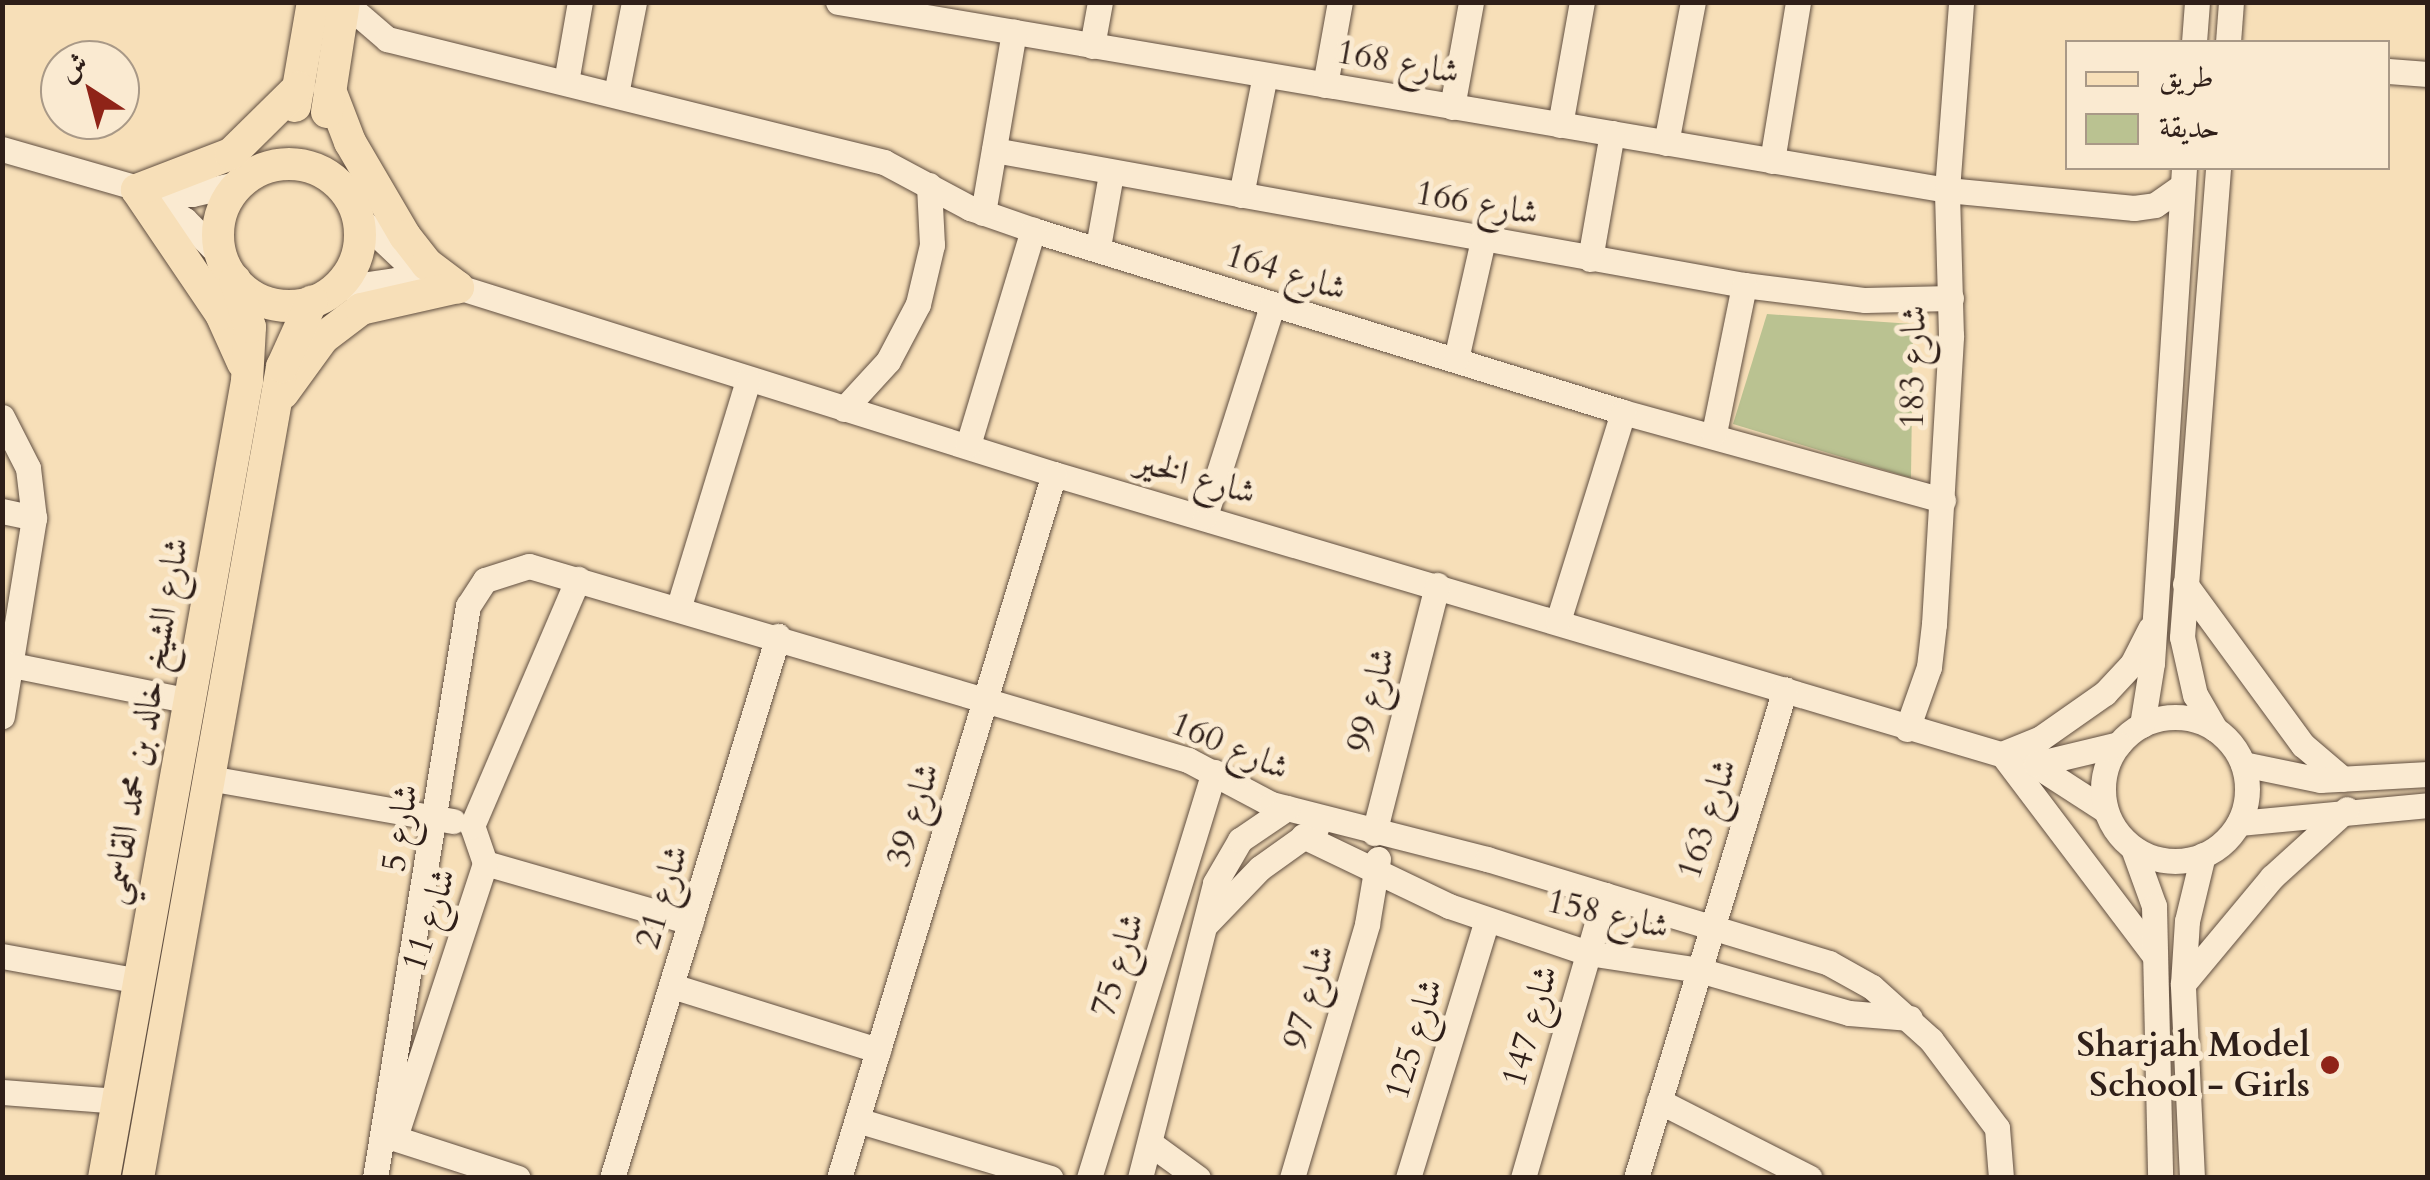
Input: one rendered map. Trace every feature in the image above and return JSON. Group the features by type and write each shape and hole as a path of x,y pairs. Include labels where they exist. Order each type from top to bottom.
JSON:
{"main road":[{"path":"313,2 320,81 328,150 351,203 356,259 323,295 264,302 228,268 219,224 320,81 344,2"},
{"path":"246,381 231,330 137,190 231,154 320,81"},
{"path":"320,81 350,142 414,251 458,287"},
{"path":"250,176 300,164 351,203"},
{"name":"شارع الشيخ خالد بن محمد القاسمي","path":"104,1178 246,381 250,327 228,268"},
{"path":"277,401 347,317 389,298 458,287"},
{"name":"شارع الشيخ خالد بن محمد القاسمي","path":"138,1178 286,351 323,295"}],"street":[{"path":"344,2 386,40"},
{"path":"566,82 580,2"},
{"path":"616,94 634,2"},
{"name":"شارع 168","path":"838,2 983,15 1014,32 1947,190 2134,208"},
{"path":"1092,46 1100,2"},
{"path":"1324,85 1340,2"},
{"path":"1452,106 1471,2"},
{"path":"1560,125 1582,2"},
{"path":"1666,142 1693,2"},
{"path":"1772,161 1798,2"},
{"name":"شارع 183","path":"1907,729 1930,667 1943,500 1950,298 1947,190 1961,2"},
{"path":"2194,40 2198,2"},
{"path":"2230,21 2247,40"},
{"path":"983,212 1014,32"},
{"path":"320,81 363,44 386,40"},
{"name":"شارع 164","path":"386,40 884,162 983,212 1033,230 1624,412 1714,433 1943,500"},
{"path":"2390,70 2428,74"},
{"path":"1241,195 1264,75"},
{"path":"1590,259 1612,134"},
{"path":"2,149 137,190 192,194 250,176"},
{"name":"شارع 166","path":"994,150 1744,285 1865,300 1950,298"},
{"path":"2192,1178 2184,984 2187,921 2204,856 2239,823 2247,794 2243,764 2215,729 2184,657 2186,584 2218,170"},
{"path":"1098,247 1112,174"},
{"path":"2134,208 2156,205 2183,177"},
{"path":"2142,725 2154,620 2183,177"},
{"path":"844,408 888,361 918,304 932,245 928,184"},
{"path":"137,190 185,220 228,268"},
{"name":"شارع الخير","path":"351,203 407,263 458,287 1054,474 2034,764 2105,810"},
{"path":"2134,208 2160,220 2180,242"},
{"path":"968,445 1033,230"},
{"path":"1456,360 1483,240"},
{"path":"323,295 396,280 458,287"},
{"path":"1714,433 1744,285"},
{"path":"1205,516 1272,306"},
{"path":"680,606 748,380"},
{"path":"1558,622 1624,412"},
{"path":"2,417 28,468 34,518 11,622 12,665 2,716"},
{"name":"شارع 39","path":"839,1178 1054,474"},
{"path":"2,512 34,518"},
{"name":"شارع 160","path":"468,606 485,580 513,566 578,578 1214,772 1287,808 1605,894 1829,963 1910,1018 1997,1128 2001,1178"},
{"name":"شارع 11","path":"378,1178 485,863 472,826 578,578"},
{"path":"2186,584 2303,745 2343,779"},
{"name":"شارع 99","path":"1375,834 1437,585"},
{"name":"شارع 5","path":"378,1178 438,817 468,606"},
{"path":"2152,954 2002,754 2041,738 2105,694 2132,664 2154,620"},
{"name":"شارع 21","path":"612,1178 778,636"},
{"path":"12,665 190,701"},
{"name":"شارع 163","path":"1636,1178 1785,689"},
{"path":"2160,1178 2151,886 2133,848 2105,810 2104,776 2119,744 2142,725 2171,717 2215,729"},
{"path":"2034,764 2119,744"},
{"path":"2243,764 2297,778 2428,774"},
{"name":"شارع 75","path":"1089,1178 1214,772"},
{"path":"209,778 472,826"},
{"path":"2239,823 2347,808 2428,805"},
{"path":"1198,1178 1139,1167 1215,883 1240,840 1287,808"},
{"path":"2184,984 2272,877 2347,808"},
{"path":"1204,926 1240,886 1303,836 1330,820"},
{"name":"شارع 97","path":"1292,1178 1377,872 1375,834"},
{"name":"شارع 158","path":"1303,836 1487,920 1588,953 1698,970 1848,1014 1910,1018"},
{"path":"2133,848 2167,861 2204,856"},
{"path":"485,863 691,922"},
{"path":"1183,871 1215,883"},
{"name":"شارع 147","path":"1523,1178 1605,894"},
{"name":"شارع 125","path":"1408,1178 1487,920"},
{"path":"2,956 140,981"},
{"path":"672,986 878,1050"},
{"path":"2,1092 118,1101"},
{"path":"1659,1101 1810,1178"},
{"path":"856,1120 1050,1178"},
{"path":"394,1138 518,1178"}],"green space":[{"path":"1767,314 1913,324 1911,478 1733,424"}],"place":[{"name":"Sharjah Model School - Girls","path":"2330,1065"}]}
